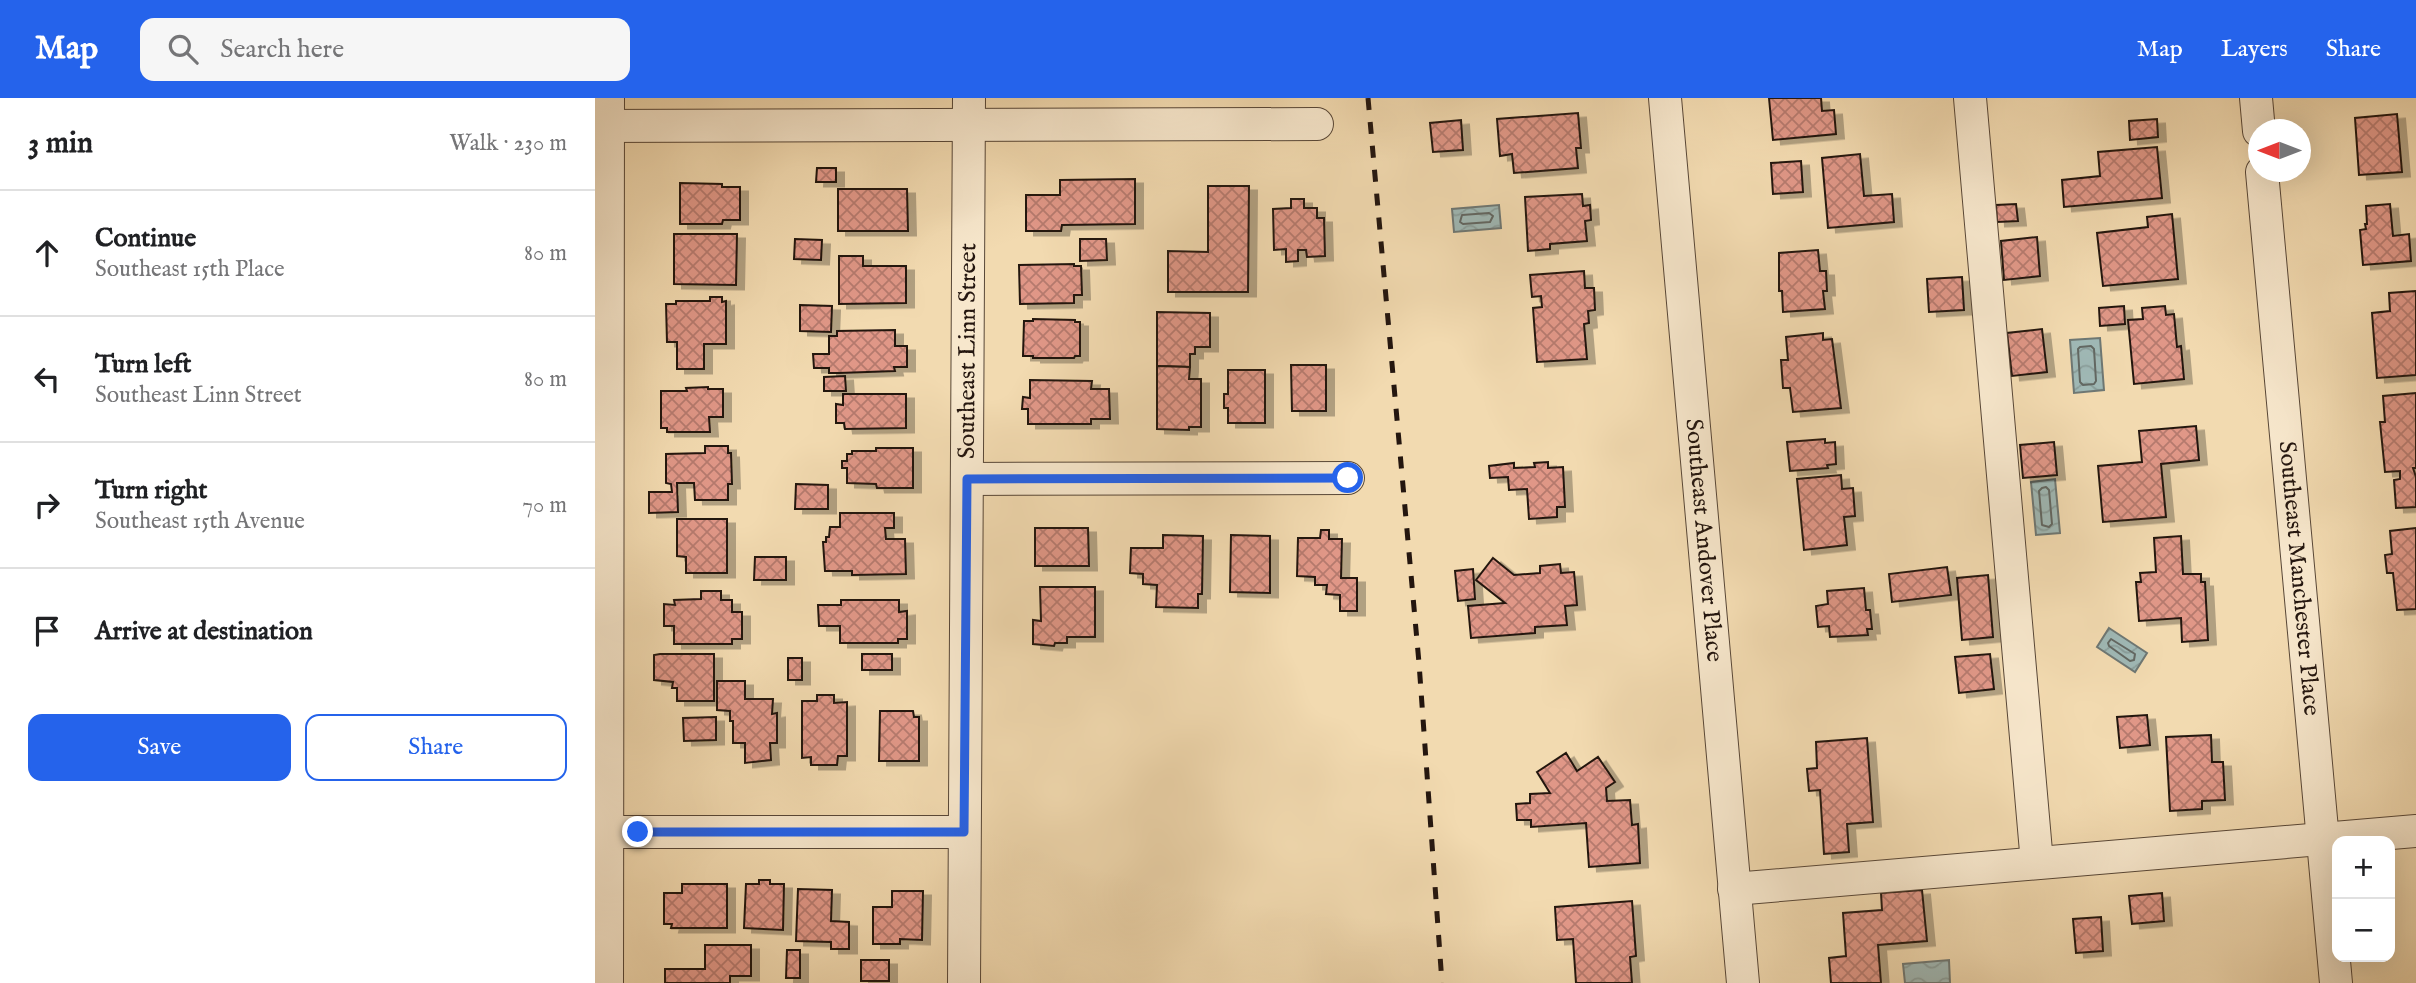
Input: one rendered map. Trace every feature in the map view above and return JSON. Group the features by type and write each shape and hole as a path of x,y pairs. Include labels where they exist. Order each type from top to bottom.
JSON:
{"street":[{"name":"Southeast Andover Place","path":"1665,98 1743,983"},
{"path":"1970,98 2037,863"},
{"path":"2256,98 2258,119"},
{"path":"607,983 601,832 604,116 969,112 1317,124"},
{"name":"Southeast Linn Street","path":"964,983 969,112"},
{"name":"Southeast Manchester Place","path":"2263,182 2336,983"},
{"path":"967,479 1348,478"},
{"path":"1734,889 2416,831"},
{"path":"601,832 964,832"}],"water":[{"path":"1499,205 1501,228 1454,232 1452,209"},
{"path":"2100,338 2104,390 2074,393 2070,340"},
{"path":"2055,479 2060,533 2036,535 2031,482"},
{"path":"2109,628 2147,653 2135,672 2097,647"},
{"path":"1949,960 1950,983 1905,983 1903,964"}],"building":[{"path":"1769,98 1821,98 1822,111 1834,110 1836,134 1773,140"},
{"path":"1578,113 1581,148 1576,148 1578,168 1514,173 1512,154 1500,156 1497,119"},
{"path":"2397,114 2402,172 2359,175 2355,118"},
{"path":"2157,119 2158,137 2130,140 2129,121"},
{"path":"1461,120 1463,150 1433,152 1430,123"},
{"path":"2157,147 2162,198 2064,207 2062,180 2100,176 2098,152"},
{"path":"1860,154 1864,196 1892,194 1894,222 1828,228 1822,158"},
{"path":"1801,161 1803,192 1773,194 1771,163"},
{"path":"817,168 836,168 836,182 816,182"},
{"path":"1135,179 1135,224 1062,225 1061,231 1026,231 1026,195 1060,195 1060,180"},
{"path":"680,183 740,187 740,220 723,220 722,224 680,224"},
{"path":"1208,186 1249,186 1248,292 1168,292 1168,251 1208,252"},
{"path":"838,189 907,189 908,231 838,231"},
{"path":"1582,194 1583,206 1590,205 1591,220 1585,221 1587,241 1550,244 1550,249 1528,251 1525,197"},
{"path":"1291,199 1304,199 1304,208 1317,208 1317,218 1324,218 1325,256 1307,257 1306,250 1298,250 1298,261 1286,262 1286,249 1274,250 1273,209 1291,208"},
{"path":"2016,204 2018,221 1997,222 1996,205"},
{"path":"2390,204 2393,236 2409,234 2411,261 2363,265 2360,230 2366,229 2366,206"},
{"path":"2172,214 2178,279 2103,286 2097,233 2148,227 2147,217"},
{"path":"674,234 737,234 736,285 674,284"},
{"path":"2037,237 2040,276 2004,280 2001,241"},
{"path":"795,239 822,240 821,260 794,259"},
{"path":"1080,239 1106,239 1107,260 1080,261"},
{"path":"1818,250 1820,271 1826,271 1827,291 1823,291 1825,309 1783,312 1782,291 1779,291 1779,253"},
{"path":"839,256 863,256 863,266 906,266 906,303 839,304"},
{"path":"1019,265 1081,266 1082,295 1074,295 1074,303 1020,304"},
{"path":"1584,271 1585,288 1594,288 1595,310 1588,311 1589,323 1584,324 1587,359 1537,362 1533,308 1542,307 1541,296 1532,297 1530,275"},
{"path":"1962,277 1964,310 1929,312 1927,279"},
{"path":"2416,291 2416,375 2377,378 2372,313 2390,311 2389,293"},
{"path":"710,297 722,297 722,302 726,301 726,344 704,344 704,369 677,369 677,342 667,342 666,304 676,304 676,301 710,301"},
{"path":"800,305 832,306 831,332 800,331"},
{"path":"2124,306 2125,324 2100,326 2099,308"},
{"path":"2165,306 2166,315 2174,314 2184,379 2134,384 2128,320 2143,319 2142,308"},
{"path":"1157,312 1210,313 1210,347 1195,347 1195,354 1190,354 1190,367 1157,366"},
{"path":"1033,319 1080,322 1080,356 1023,356 1024,321"},
{"path":"2042,329 2047,372 2012,376 2007,333"},
{"path":"895,330 895,346 907,346 907,367 894,367 895,371 839,373 829,373 829,368 814,368 813,354 829,354 829,336 837,336 837,331"},
{"path":"1823,333 1823,340 1832,339 1841,408 1793,412 1790,388 1783,388 1781,360 1788,360 1786,337"},
{"path":"1291,365 1326,365 1326,411 1292,411"},
{"path":"1157,366 1190,367 1189,379 1201,379 1201,427 1189,427 1189,430 1157,429"},
{"path":"1228,370 1265,370 1265,423 1228,423 1224,394 1228,394"},
{"path":"845,376 846,391 824,391 824,377"},
{"path":"1030,380 1092,381 1091,389 1109,389 1110,419 1091,419 1091,424 1028,424 1028,409 1022,409 1023,397 1030,398"},
{"path":"686,388 723,389 723,417 709,417 710,432 667,432 667,428 661,428 661,391 687,391"},
{"path":"2416,393 2416,468 2413,468 2416,477 2416,507 2396,508 2394,480 2400,479 2400,471 2385,472 2380,422 2385,422 2383,396"},
{"path":"843,394 906,394 906,428 845,429 844,423 836,423 836,404 843,405"},
{"path":"2196,426 2199,460 2161,464 2166,517 2103,522 2098,466 2142,462 2139,431"},
{"path":"1825,439 1825,443 1835,442 1836,464 1827,465 1828,468 1790,471 1787,442"},
{"path":"2054,442 2057,475 2023,478 2020,445"},
{"path":"705,446 728,446 728,453 731,453 732,484 728,484 728,500 695,500 694,483 677,483 678,512 649,513 649,492 672,492 671,484 666,483 666,454 705,453"},
{"path":"876,448 913,448 913,488 877,488 876,484 847,483 847,468 842,468 842,461 847,461 847,454 852,454 852,451 876,451"},
{"path":"1548,462 1548,468 1563,467 1565,507 1557,507 1557,517 1529,519 1527,489 1509,490 1508,477 1490,478 1489,466 1514,463 1514,468 1535,467 1534,463"},
{"path":"1841,475 1842,489 1853,488 1855,516 1844,517 1847,545 1804,550 1797,479"},
{"path":"796,484 828,485 828,509 795,509"},
{"path":"840,513 894,513 894,528 885,528 886,539 905,539 906,574 852,575 852,571 825,571 823,542 829,537 830,527 840,527"},
{"path":"677,519 727,519 727,573 686,573 686,557 677,556"},
{"path":"1035,528 1088,528 1089,566 1035,566"},
{"path":"2416,528 2416,609 2397,610 2393,573 2387,573 2385,555 2392,554 2390,531"},
{"path":"1321,530 1329,530 1329,539 1342,539 1341,578 1357,578 1357,611 1340,611 1340,595 1326,594 1327,585 1315,585 1315,577 1297,576 1298,538 1320,538"},
{"path":"1163,535 1203,536 1202,594 1198,594 1198,608 1156,607 1157,585 1143,584 1143,574 1130,573 1131,548 1163,548"},
{"path":"1231,535 1270,536 1270,593 1230,592"},
{"path":"2181,536 2183,574 2201,574 2201,582 2205,582 2208,640 2182,642 2181,618 2139,621 2136,582 2141,582 2140,573 2156,572 2154,538"},
{"path":"755,557 786,557 786,580 754,580"},
{"path":"1493,558 1514,575 1540,573 1540,566 1560,564 1561,573 1574,572 1577,605 1565,606 1567,625 1535,627 1535,633 1471,638 1468,606 1505,603 1476,580"},
{"path":"1947,567 1951,595 1892,602 1889,574"},
{"path":"1473,569 1475,599 1458,601 1455,571"},
{"path":"1988,575 1993,637 1962,640 1957,578"},
{"path":"1040,587 1095,587 1095,637 1067,637 1067,643 1055,643 1054,646 1033,644 1033,620 1041,621"},
{"path":"1864,588 1866,610 1870,610 1872,629 1867,629 1868,635 1830,637 1829,626 1818,627 1816,606 1828,604 1827,591"},
{"path":"701,591 721,591 721,600 732,600 732,612 742,612 742,639 732,639 732,644 674,644 674,626 664,626 664,604 675,605 674,600 701,599"},
{"path":"841,600 899,600 899,612 907,611 907,639 898,639 898,643 840,643 840,626 819,626 818,605 841,605"},
{"path":"714,654 714,701 677,701 677,688 672,688 673,682 654,680 654,655"},
{"path":"862,654 892,654 892,670 862,670"},
{"path":"1990,654 1994,689 1959,693 1955,657"},
{"path":"788,658 802,658 802,680 788,680"},
{"path":"717,681 745,681 745,699 773,699 772,714 777,713 777,743 770,743 771,760 745,763 745,743 733,743 730,711 717,710"},
{"path":"817,695 834,695 834,703 847,702 847,756 838,756 837,765 811,765 811,757 802,758 802,701 817,701"},
{"path":"880,711 913,711 914,717 919,717 919,761 879,761"},
{"path":"2147,715 2150,745 2120,748 2117,717"},
{"path":"716,717 716,740 684,741 683,718"},
{"path":"2211,735 2212,762 2223,762 2225,800 2202,801 2202,809 2170,811 2166,737"},
{"path":"1867,738 1873,822 1847,824 1849,852 1824,854 1820,790 1809,791 1807,769 1817,768 1816,742"},
{"path":"1566,753 1577,771 1598,757 1615,782 1606,788 1607,801 1630,800 1632,825 1638,824 1640,863 1589,867 1586,823 1531,827 1531,820 1517,820 1516,804 1530,803 1530,794 1550,793 1537,772"},
{"path":"759,880 770,880 770,884 784,884 783,930 744,928 746,884 759,884"},
{"path":"682,884 727,884 727,928 671,928 672,924 664,924 664,893 682,893"},
{"path":"798,889 832,890 831,921 849,922 849,949 831,949 831,942 796,941"},
{"path":"1922,890 1927,941 1878,945 1881,983 1831,983 1829,958 1846,956 1843,913 1882,910 1881,893"},
{"path":"892,891 923,891 922,940 900,939 900,944 873,944 873,907 892,907"},
{"path":"2162,893 2164,921 2132,924 2129,896"},
{"path":"1632,901 1636,956 1630,957 1632,983 1576,983 1573,939 1557,940 1555,907"},
{"path":"2101,917 2103,951 2076,953 2073,919"},
{"path":"705,945 751,945 751,976 730,976 730,983 665,983 665,969 705,969"},
{"path":"787,950 800,950 800,978 786,978"},
{"path":"861,960 889,960 889,981 861,981"}],"railway":[{"path":"1368,98 1419,663 1442,983"}],"route":[{"path":"638,832 964,832 967,479 1348,478"}]}
